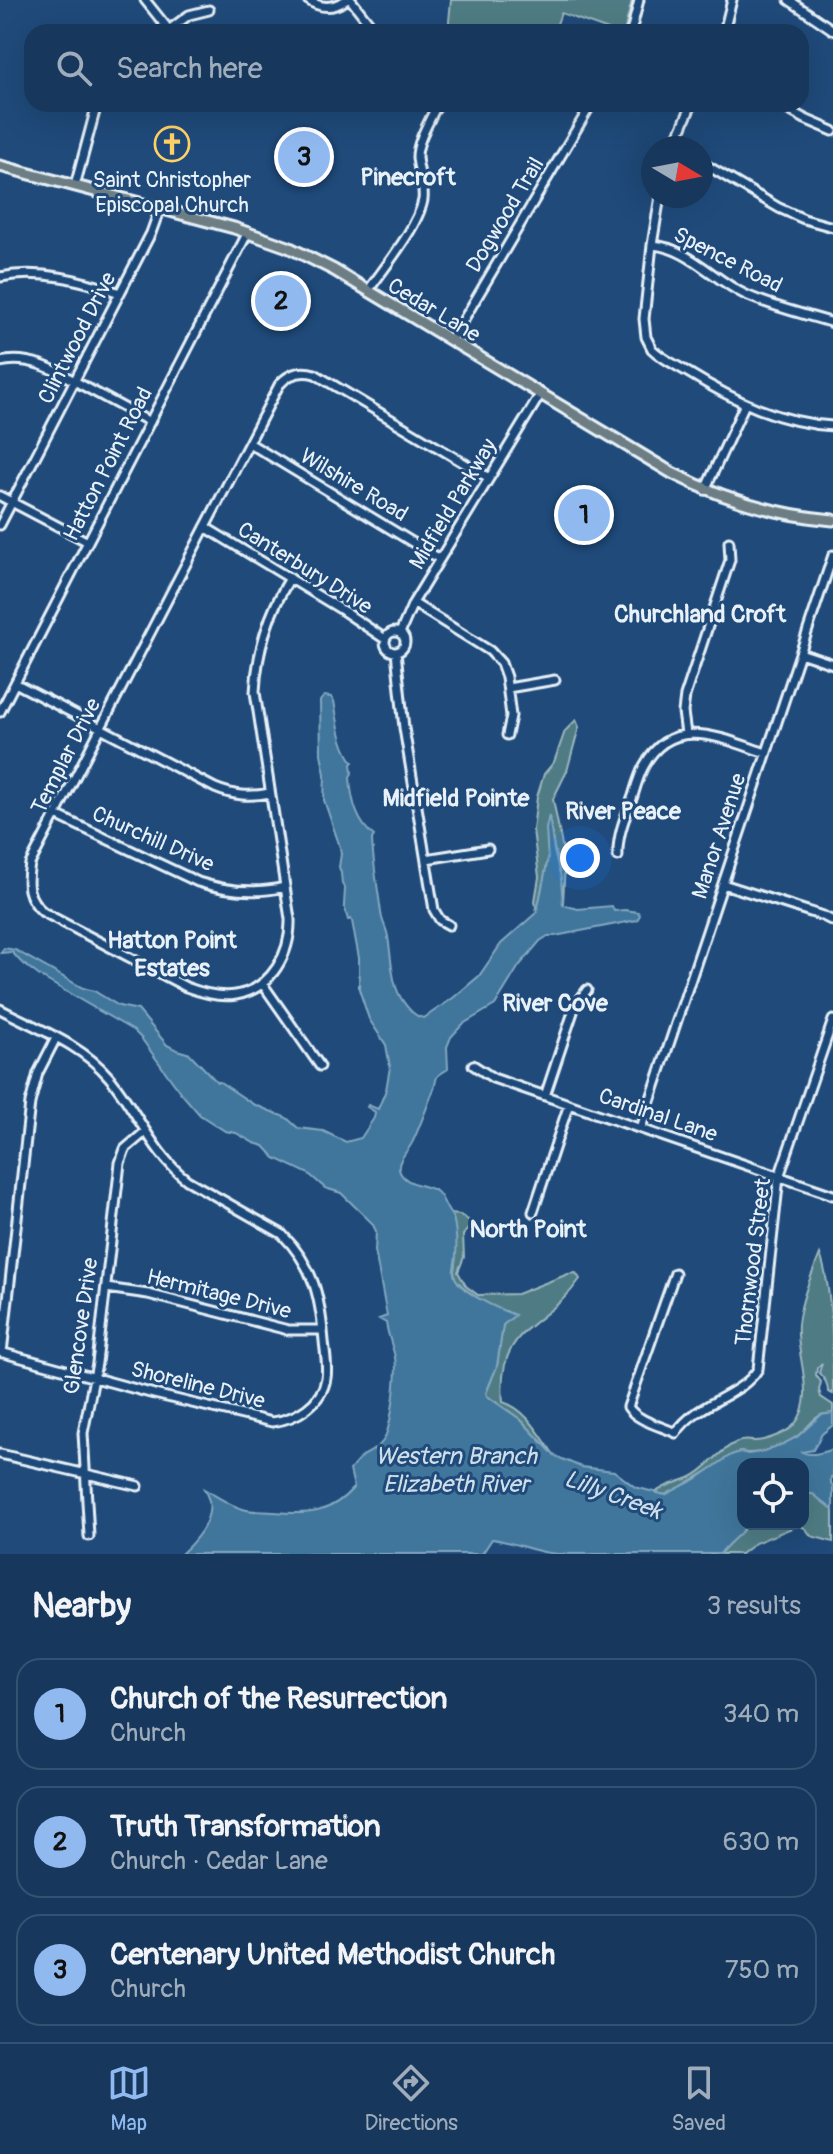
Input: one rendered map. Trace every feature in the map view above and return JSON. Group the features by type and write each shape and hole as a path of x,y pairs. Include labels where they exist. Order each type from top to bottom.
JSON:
{"main road":[{"name":"Cedar Lane","path":"0,166 248,232 288,247 705,490 755,507 833,520"}],"street":[{"path":"145,0 163,24"},
{"path":"308,0 325,7 349,0 369,24"},
{"path":"633,24 639,0"},
{"path":"726,24 732,0"},
{"path":"789,0 833,30"},
{"path":"177,24 189,15 209,10"},
{"path":"75,186 92,112"},
{"path":"368,291 418,215 423,190 417,154 434,112"},
{"name":"Dogwood Trail","path":"451,341 587,112"},
{"path":"678,136 689,112"},
{"path":"792,112 833,131"},
{"path":"713,169 779,208 833,227"},
{"name":"Clintwood Drive","path":"0,525 151,233 160,208"},
{"path":"658,208 644,319 648,343 656,353 745,404 798,421 833,426"},
{"name":"Hatton Point Road","path":"0,712 248,232"},
{"name":"Spence Road","path":"652,245 679,252 744,294 833,323"},
{"path":"0,277 41,274 120,293"},
{"path":"0,362 15,360 38,364 150,422"},
{"name":"Templar Drive","path":"262,983 235,995 211,995 186,987 37,907 28,887 30,864 279,385 289,376 309,372 489,478"},
{"name":"Midfield Parkway","path":"400,633 413,603 540,395"},
{"path":"705,490 745,404"},
{"name":"Wilshire Road","path":"249,443 440,559"},
{"path":"0,496 88,542"},
{"name":"Canterbury Drive","path":"205,527 385,639"},
{"path":"686,734 685,696 730,560 729,542"},
{"name":"Manor Avenue","path":"641,1128 833,555"},
{"path":"290,578 267,622 256,674 256,699 290,919 289,942 281,961 262,983 320,1066"},
{"path":"413,603 496,656 505,670 508,688 511,716 507,735"},
{"path":"394,632 400,633 405,644 396,652 390,650 385,639 394,632"},
{"path":"396,652 404,728 434,910 440,920 449,925"},
{"path":"800,653 833,664"},
{"path":"508,688 555,680"},
{"path":"15,683 225,792 246,796 270,793"},
{"path":"618,856 619,835 644,765 661,745 686,734 705,733 766,753"},
{"name":"Churchill Drive","path":"56,815 198,882 222,889 251,891 285,887"},
{"path":"426,859 488,849"},
{"path":"723,884 833,919"},
{"path":"545,1096 575,1006 587,990"},
{"name":"Shoreline Drive","path":"0,1009 76,1049 99,1067 169,1164 187,1180 282,1234 292,1244 314,1281 321,1308 327,1370 324,1386 315,1401 290,1418 272,1422 1,1353"},
{"name":"Thornwood Street","path":"675,1273 628,1407 636,1416 676,1433 687,1417 760,1375 779,1177 833,1020"},
{"path":"1,1353 30,1103 38,1073 56,1038"},
{"name":"Cardinal Lane","path":"473,1065 493,1078 833,1195"},
{"path":"533,1212 569,1104"},
{"name":"Glencove Drive","path":"89,1536 84,1423 95,1378 121,1156 130,1143 145,1132"},
{"name":"Hermitage Drive","path":"106,1288 148,1294 288,1330 323,1330"},
{"path":"0,1454 138,1486"}],"green space":[{"path":"451,0 632,0 626,24 592,24 561,13 557,24 449,24"},
{"path":"576,720 579,727 567,771 553,799 565,861 563,904 549,818 548,859 537,912 535,901 539,877 533,830 537,797 544,774 554,762 565,731"},
{"path":"450,1214 460,1215 473,1223 463,1235 464,1257 458,1272 466,1286 478,1295 517,1294 568,1274 576,1273 580,1279 567,1295 515,1342 507,1357 503,1376 503,1402 526,1417 555,1456 520,1419 487,1396 497,1366 503,1325 513,1316 476,1297 455,1279 456,1255"},
{"path":"820,1254 830,1303 833,1394 828,1392 819,1373 822,1363 816,1375 821,1382 821,1397 833,1405 833,1413 817,1417 799,1435 784,1444 761,1452 740,1452 665,1495 655,1493 696,1474 737,1442 770,1438 794,1425 801,1414 805,1389 798,1324"},
{"path":"809,1493 833,1510 833,1542 811,1536 807,1530"},
{"path":"787,1530 755,1543 741,1554 720,1554 741,1532"}],"water":[{"name":"Western Branch Elizabeth River","path":"324,696 334,701 342,741 353,762 350,777 356,809 363,824 374,836 381,913 393,975 403,1002 415,1014 424,1018 453,998 479,976 501,944 537,912 548,859 546,829 549,815 563,905 578,909 612,906 614,911 638,912 640,915 637,920 548,936 540,941 519,966 495,1005 463,1024 451,1037 447,1047 448,1069 437,1077 416,1135 400,1162 401,1174 416,1184 436,1191 453,1217 456,1231 454,1272 457,1281 480,1299 515,1315 503,1325 497,1366 487,1396 520,1419 555,1456 581,1467 614,1471 635,1487 665,1495 731,1455 761,1452 783,1444 797,1437 821,1415 833,1413 833,1425 822,1434 813,1450 802,1452 813,1454 833,1449 833,1510 809,1494 809,1458 737,1458 737,1530 743,1530 720,1554 558,1554 492,1539 482,1554 181,1554 197,1537 208,1516 209,1501 204,1489 247,1510 318,1511 337,1503 354,1487 350,1470 383,1441 392,1411 395,1361 386,1323 379,1319 387,1316 375,1251 376,1231 372,1223 341,1193 325,1188 309,1174 275,1158 264,1146 225,1131 200,1115 134,1031 41,977 12,952 0,953 4,948 15,950 119,1006 138,1010 167,1045 190,1054 217,1082 253,1104 287,1118 298,1128 323,1131 346,1142 361,1138 374,1118 375,1112 367,1107 378,1109 386,1090 390,1067 386,1045 369,1019 359,989 359,958 352,921 348,920 344,905 340,847 324,800 320,701"}],"place":[{"name":"Saint Christopher Episcopal Church","path":"172,144"},
{"name":"Centenary United Methodist Church","path":"304,157"},
{"name":"Truth Transformation","path":"281,301"},
{"name":"Church of the Resurrection","path":"584,515"}],"district":[{"name":"Pinecroft","path":"408,177"},
{"name":"Churchland Croft","path":"700,614"},
{"name":"Midfield Pointe","path":"456,798"},
{"name":"River Peace","path":"623,811"},
{"name":"Hatton Point Estates","path":"172,954"},
{"name":"River Cove","path":"555,1003"},
{"name":"North Point","path":"528,1229"}],"water label":[{"name":"Lilly Creek","path":"613,1495"}]}
